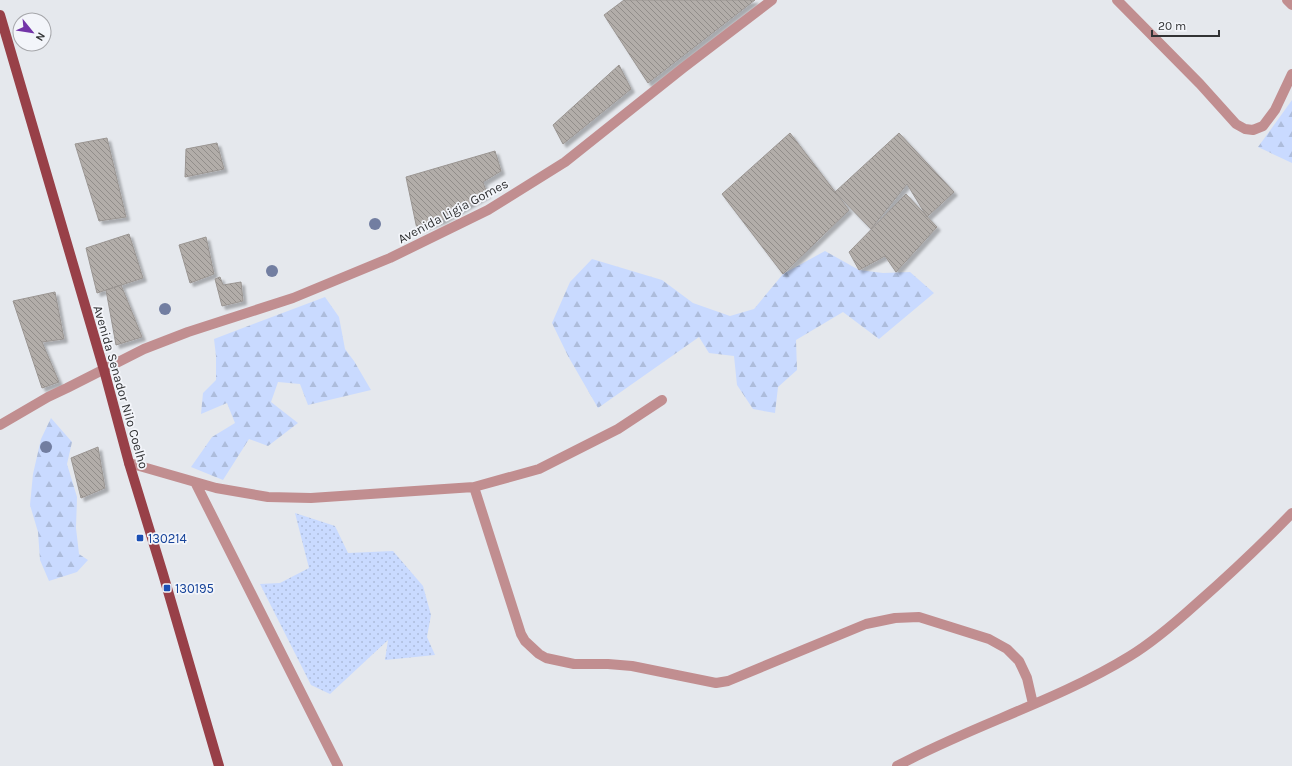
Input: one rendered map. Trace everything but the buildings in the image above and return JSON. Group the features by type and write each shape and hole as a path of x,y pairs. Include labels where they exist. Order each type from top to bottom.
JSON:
{"main road":[{"name":"Avenida Senador Nilo Coelho","path":"0,15 104,370 129,463 219,766"}],"street":[{"name":"Avenida Ligia Gomes","path":"0,425 48,396 104,370 144,348 293,298 390,258 488,210 565,162 683,68 772,0"},
{"path":"1117,0 1200,84 1236,124 1245,129 1253,130 1263,126 1275,110 1292,74"},
{"path":"1287,0 1292,5"},
{"path":"129,463 216,488 268,497 311,498 474,487 539,469 618,429 662,400"},
{"path":"195,482 338,766"},
{"path":"474,487 521,634 525,641 539,654 546,658 574,664 632,666 716,683 728,681 866,624 895,618 919,617 990,639 1007,649 1019,661 1022,667 1027,678 1033,704"},
{"path":"897,766 929,749 1099,674 1138,651 1174,623 1207,594 1268,538 1292,513"}],"green space":[{"path":"1292,100 1292,163 1258,147"},
{"path":"825,251 859,270 883,273 910,272 934,293 879,339 843,312 796,340 797,370 778,387 775,413 753,409 737,385 734,356 709,353 699,337 598,408 568,356 552,323 570,282 592,259 662,280 693,303 730,316 754,309 783,274"},
{"path":"325,297 339,317 345,349 371,390 308,405 300,384 278,382 271,402 298,423 268,446 249,439 223,480 191,467 212,437 235,423 227,403 201,414 203,393 216,380 214,339"},
{"path":"51,418 72,442 67,464 77,497 76,528 79,554 88,560 77,572 49,581 40,560 38,532 30,505 33,474 41,439"},
{"path":"295,513 335,526 348,553 393,551 423,586 431,615 427,637 435,655 385,660 388,640 330,694 311,685 260,584 280,583 309,568"}],"place":[{"name":"130214","path":"140,538"},
{"name":"130195","path":"167,588"}]}
